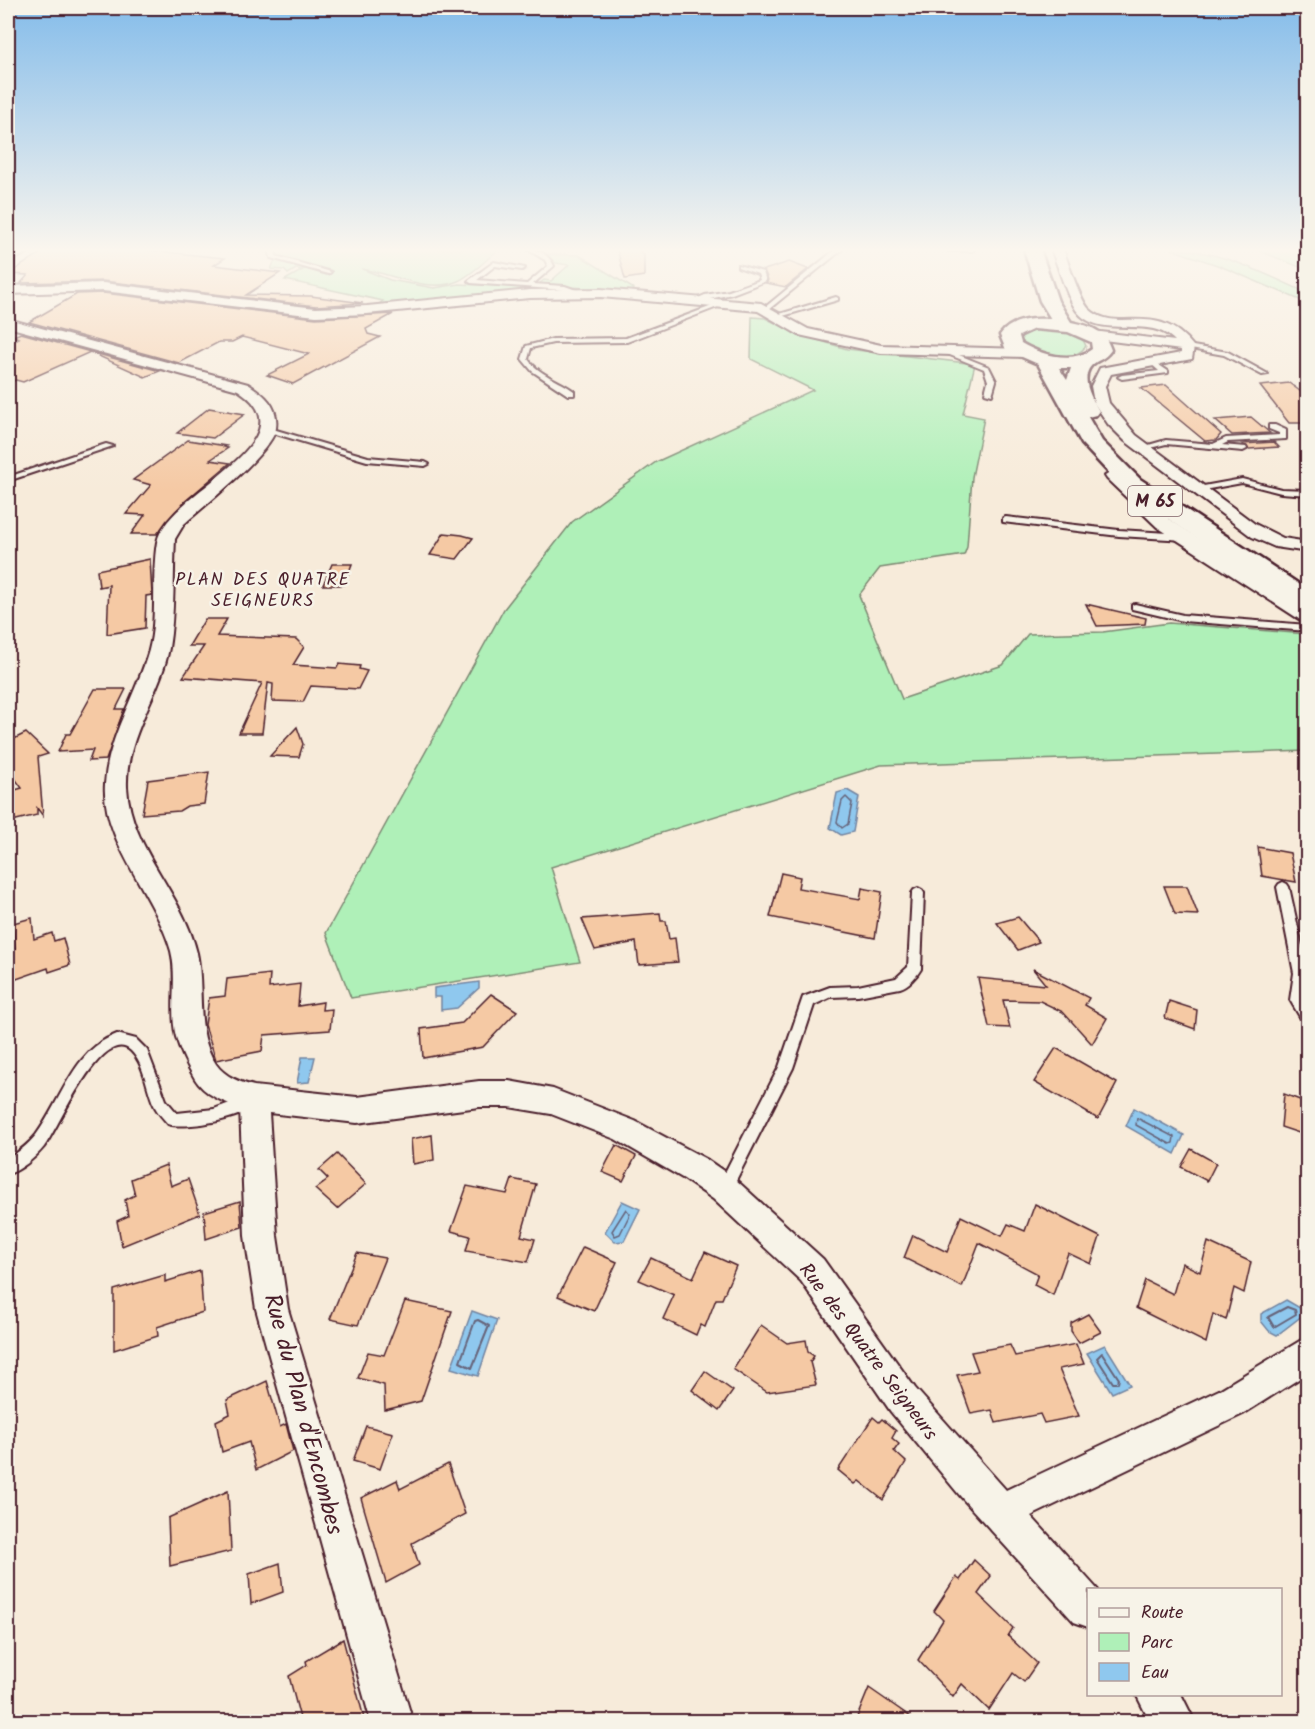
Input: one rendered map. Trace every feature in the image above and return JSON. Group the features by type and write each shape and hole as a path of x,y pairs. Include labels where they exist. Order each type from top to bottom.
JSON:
{"main road":[{"path":"1016,330 1009,335 1013,346 1035,356 1076,361 1095,348 1070,330"},
{"name":"M 65","path":"1095,348 1080,366 1076,378 1081,397 1103,437 1159,489 1308,589"},
{"name":"M 65","path":"1035,356 1093,444 1132,484 1308,602"}],"street":[{"path":"33,330 243,387 260,398 268,412 269,429"},
{"path":"800,330 853,344 906,351 946,349 1035,356"},
{"path":"1171,330 1178,333 1186,346 1186,356 1105,371 1100,379 1101,401 1115,424 1142,448 1259,533 1305,552"},
{"path":"946,349 952,346 987,342 1009,335"},
{"path":"1095,348 1186,346"},
{"name":"Rue des Quatre Seigneurs","path":"269,429 258,448 177,521 166,539 159,649 123,743 116,785 121,823 171,917 184,953 190,1037 206,1073 230,1092 254,1100 357,1110 478,1094 509,1094 554,1102 625,1130 695,1169 724,1189 812,1270 903,1401 974,1484 1087,1606"},
{"path":"1093,444 1110,474 1163,523 1308,619"},
{"name":"Rue du Plan d'Encombes","path":"254,1100 261,1236 272,1309 328,1509 392,1722"},
{"path":"1001,1511 1231,1402 1308,1353"},
{"path":"1157,1696 1175,1722"}],"lane":[{"path":"571,393 556,381 531,369 525,359 528,347 553,341 627,340 654,330"},
{"path":"1186,346 1226,353 1264,374"},
{"path":"946,349 987,368 992,381 988,393"},
{"path":"1122,377 1166,372 1153,363"},
{"path":"1214,446 1226,440 1283,437 1283,432 1272,427"},
{"path":"269,429 367,459 425,464"},
{"path":"1142,448 1166,442 1243,449"},
{"path":"8,479 109,446"},
{"path":"1198,489 1242,481 1281,491 1308,493"},
{"path":"1006,520 1119,533 1185,537"},
{"path":"1135,607 1183,618 1308,628"},
{"path":"1283,888 1301,973 1297,1000 1308,1018"},
{"path":"724,1189 786,1068 808,1001 830,992 858,992 900,983 914,969 918,893"},
{"path":"8,1167 24,1157 41,1140 70,1087 87,1064 111,1042 121,1040 132,1043 145,1059 160,1103 173,1119 196,1120 228,1114 254,1100"}],"green space":[{"path":"752,330 789,330 847,349 975,364 963,414 984,418 972,477 967,547 964,555 880,568 859,595 902,699 1003,665 1028,634 1103,632 1169,623 1307,634 1307,751 881,765 551,867 580,962 351,998 326,933 504,609 572,522 656,462 813,390 751,359"},
{"path":"1040,330 1061,331 1079,337 1086,346 1072,356 1054,355 1020,344 1020,335"}],"water":[{"path":"847,790 859,797 853,832 841,835 830,828 837,793"},
{"path":"479,982 479,988 457,1008 441,1010 441,997 434,997 434,988"},
{"path":"302,1057 315,1057 309,1082 297,1083"},
{"path":"1134,1108 1184,1135 1175,1154 1126,1126"},
{"path":"622,1201 640,1209 624,1241 615,1242 605,1232"},
{"path":"1286,1300 1307,1312 1277,1335 1269,1331 1261,1321 1261,1314"},
{"path":"472,1311 497,1320 478,1376 451,1368"},
{"path":"1105,1345 1130,1385 1112,1393 1087,1353"}],"building":[{"path":"57,330 366,330 368,334 380,337 293,384 267,375 309,354 242,337 232,342 219,342 179,363"},
{"path":"21,333 160,371 145,377 90,352 23,382 16,380 8,383 8,344 19,338 13,336"},
{"path":"1289,383 1308,397 1308,423 1289,423 1260,386"},
{"path":"1166,385 1221,434 1216,440 1205,441 1141,388"},
{"path":"209,408 245,414 213,438 177,433"},
{"path":"1251,417 1270,433 1232,435 1215,420"},
{"path":"188,440 226,446 224,447 228,448 210,460 230,463 183,503 157,534 131,534 145,515 126,514 151,485 133,480"},
{"path":"1274,442 1279,447 1249,449 1242,444"},
{"path":"444,533 473,538 457,559 430,555"},
{"path":"150,559 152,595 146,596 145,628 107,634 109,585 99,587 97,570"},
{"path":"332,564 352,564 344,585 323,585"},
{"path":"1086,604 1146,618 1145,624 1097,626"},
{"path":"205,619 227,619 217,636 296,639 304,647 293,665 337,668 339,664 360,666 359,669 367,671 358,689 311,686 303,702 272,701 273,684 268,683 262,733 239,733 262,683 183,677 204,646 189,646"},
{"path":"95,689 126,689 116,709 124,709 106,760 89,761 93,750 58,752 66,734 70,734"},
{"path":"297,727 303,744 299,757 270,756"},
{"path":"26,733 48,754 38,757 43,816 37,808 37,815 8,822 8,792 22,788 8,769 8,742"},
{"path":"209,772 204,804 187,806 179,811 142,814 148,780"},
{"path":"1258,847 1290,853 1296,882 1262,876"},
{"path":"781,873 800,877 798,888 860,899 862,888 882,892 875,938 770,917"},
{"path":"1164,886 1187,886 1198,915 1175,914"},
{"path":"660,913 661,921 666,921 669,939 675,938 678,962 639,965 636,942 595,950 582,919"},
{"path":"1018,917 1039,942 1018,950 997,923"},
{"path":"32,918 34,939 52,933 54,941 63,938 70,965 49,972 48,968 8,982 8,952 15,949 13,923"},
{"path":"1033,969 1089,998 1085,1005 1107,1018 1092,1044 1063,1012 1040,1001 1003,1000 1010,1028 989,1027 978,978 1046,985"},
{"path":"270,974 269,988 300,984 298,1006 323,1002 322,1010 332,1009 330,1030 264,1035 262,1051 216,1060 205,1025 209,998 225,996 227,979"},
{"path":"491,994 517,1011 483,1047 423,1058 421,1029 462,1023"},
{"path":"1169,1001 1197,1010 1195,1029 1165,1018"},
{"path":"1056,1048 1117,1083 1098,1119 1034,1082"},
{"path":"1284,1094 1308,1103 1308,1136 1281,1127"},
{"path":"432,1135 434,1160 413,1164 411,1139"},
{"path":"616,1145 636,1156 623,1181 602,1172"},
{"path":"1191,1149 1216,1163 1207,1181 1181,1167"},
{"path":"337,1154 366,1184 337,1209 315,1189 328,1179 319,1170"},
{"path":"166,1165 171,1186 188,1179 200,1214 122,1246 117,1221 128,1216 125,1200 135,1195 131,1179"},
{"path":"512,1179 536,1184 521,1236 535,1239 528,1262 466,1251 470,1236 451,1231 467,1186 507,1194"},
{"path":"240,1201 242,1227 206,1239 204,1212"},
{"path":"1035,1204 1100,1237 1091,1264 1068,1253 1053,1295 1034,1285 1038,1274 979,1243 962,1287 904,1258 913,1235 947,1252 961,1216 1002,1236 1008,1224 1025,1231"},
{"path":"1208,1242 1251,1262 1244,1293 1234,1288 1226,1320 1213,1314 1206,1343 1136,1308 1145,1280 1173,1294 1182,1263 1200,1272"},
{"path":"583,1247 617,1262 594,1311 558,1296"},
{"path":"705,1252 736,1266 722,1299 716,1299 705,1327 700,1325 696,1335 663,1319 674,1295 639,1280 651,1258 693,1278"},
{"path":"357,1253 385,1258 358,1325 330,1319"},
{"path":"200,1271 203,1312 157,1327 158,1336 114,1350 114,1290 165,1275 165,1282"},
{"path":"405,1301 452,1311 421,1401 385,1410 384,1385 358,1378 368,1352 384,1355"},
{"path":"1088,1314 1101,1332 1079,1343 1071,1331 1071,1323"},
{"path":"761,1325 787,1343 806,1340 808,1352 814,1356 810,1362 816,1385 767,1392 733,1369"},
{"path":"1076,1344 1084,1364 1059,1369 1079,1416 1044,1423 1040,1414 996,1423 992,1410 971,1414 957,1375 978,1371 971,1352 1010,1345 1015,1356"},
{"path":"705,1371 733,1391 719,1411 692,1390"},
{"path":"267,1381 280,1427 286,1424 293,1451 256,1470 249,1442 222,1452 216,1421 230,1414 227,1400"},
{"path":"873,1417 879,1422 882,1419 896,1431 892,1438 899,1444 894,1451 906,1462 883,1500 859,1481 855,1484 838,1470"},
{"path":"366,1426 393,1433 380,1469 353,1461"},
{"path":"448,1464 465,1514 412,1543 419,1565 386,1583 361,1498 397,1480 400,1489"},
{"path":"228,1491 231,1551 170,1566 168,1518"},
{"path":"974,1560 991,1576 978,1594 1013,1628 1008,1636 1037,1663 1024,1682 1013,1673 989,1710 962,1684 953,1697 918,1660 943,1620 934,1611 956,1577 960,1580"},
{"path":"280,1563 283,1592 251,1604 249,1574"},
{"path":"343,1639 365,1722 301,1722 289,1676 307,1665 306,1661"},
{"path":"869,1688 918,1722 855,1722"}],"district":[{"name":"PLAN DES QUATRE SEIGNEURS","path":"263,589"}]}
